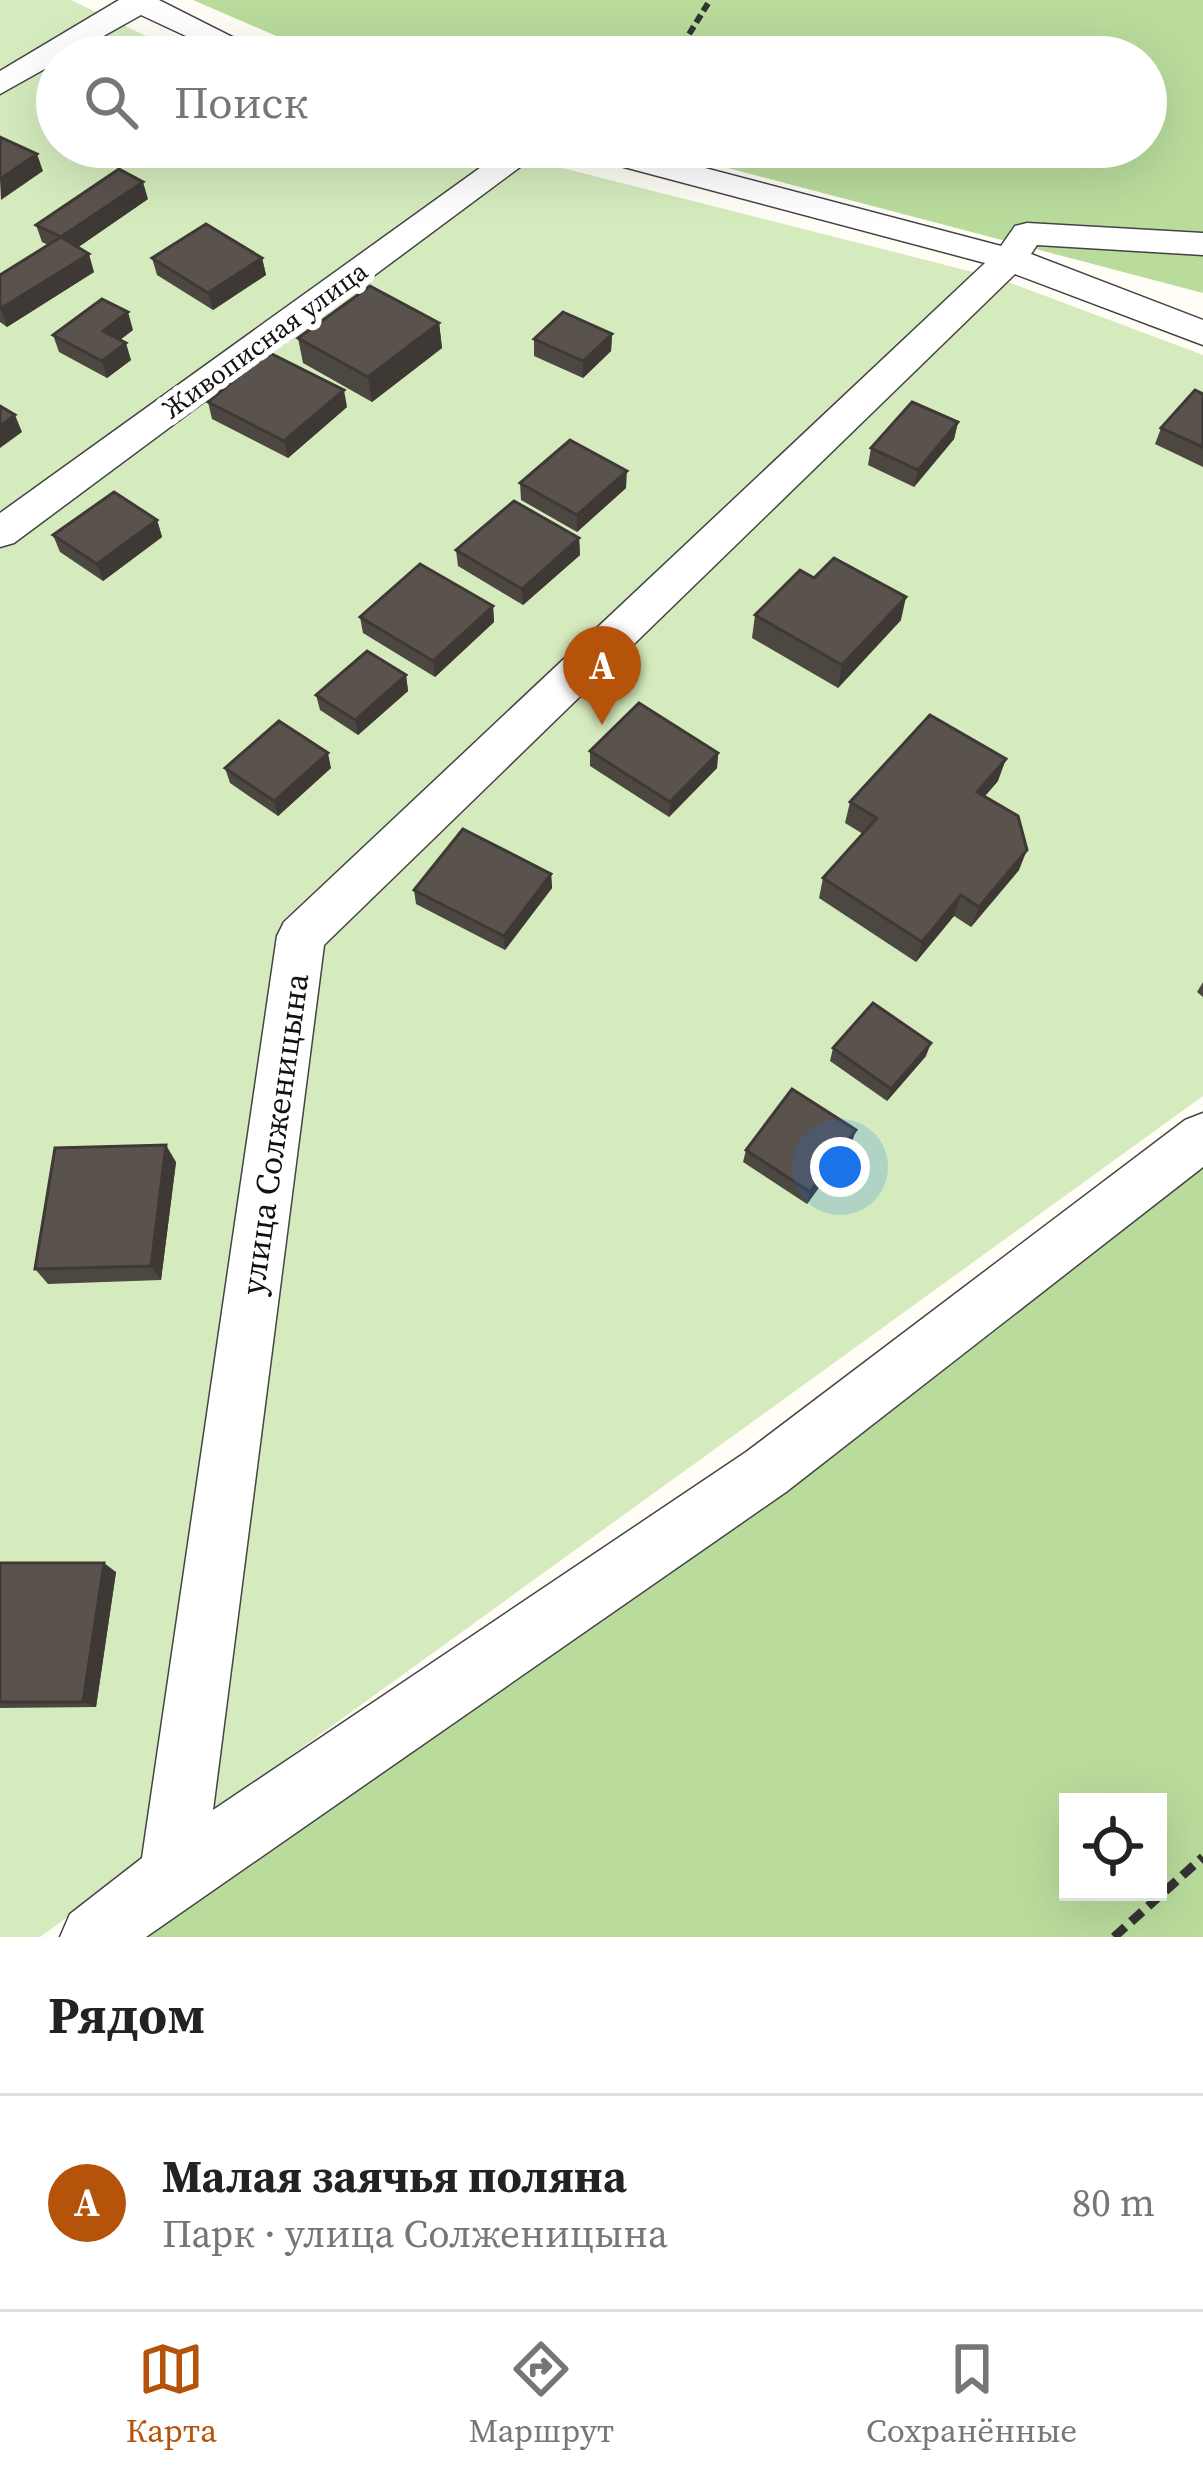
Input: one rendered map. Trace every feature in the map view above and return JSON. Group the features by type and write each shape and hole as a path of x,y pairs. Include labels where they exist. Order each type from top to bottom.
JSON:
{"street":[{"path":"79,36 136,1 211,36"},
{"path":"0,84 36,62"},
{"name":"Живописная улица","path":"0,533 501,168"},
{"path":"666,168 1010,259 1203,333"},
{"name":"улица Солженицына","path":"172,1876 301,936 1010,259 1027,235 1203,244"},
{"path":"94,1937 172,1876 766,1472 1203,1136"}],"path":[{"path":"688,36 710,0"},
{"path":"1114,1937 1203,1857"}],"green space":[{"path":"0,0 71,0 146,36 36,36 36,168 562,168 997,278 1203,355 1203,1096 40,1937 0,1937"},
{"path":"193,0 1203,0 1203,293 728,168 1167,168 1167,36 276,36"},
{"path":"1203,1158 1203,1937 145,1937"}],"building":[{"path":"0,137 36,154 36,155 0,179"},
{"path":"119,169 143,182 61,237 36,225"},
{"path":"206,224 262,258 208,293 152,258"},
{"path":"61,237 89,254 0,309 0,275"},
{"path":"370,286 439,323 368,377 298,338"},
{"path":"102,299 128,312 103,331 126,343 102,361 53,335"},
{"path":"563,312 612,334 583,361 534,339"},
{"path":"268,352 344,390 284,441 208,402"},
{"path":"1195,390 1203,394 1203,447 1161,428"},
{"path":"912,402 958,422 918,470 871,448"},
{"path":"0,406 15,415 0,426"},
{"path":"570,440 627,471 577,515 520,483"},
{"path":"114,492 157,520 97,564 53,535"},
{"path":"514,501 579,538 522,589 456,550"},
{"path":"834,558 906,597 842,665 755,615 800,570 814,578"},
{"path":"420,564 493,606 433,661 360,617"},
{"path":"367,651 406,675 355,720 316,695"},
{"path":"639,703 718,753 670,802 590,751"},
{"path":"930,715 1006,759 977,792 1018,816 1027,850 979,907 961,895 922,942 823,878 877,818 850,802"},
{"path":"279,721 328,753 274,801 225,768"},
{"path":"463,829 551,874 504,936 414,890"},
{"path":"873,1003 931,1043 891,1089 833,1048"},
{"path":"792,1089 856,1130 810,1192 746,1150"},
{"path":"166,1145 151,1266 35,1269 55,1148"},
{"path":"0,1563 104,1563 83,1702 0,1702"}],"place":[{"name":"Малая заячья поляна","path":"602,725"}]}
